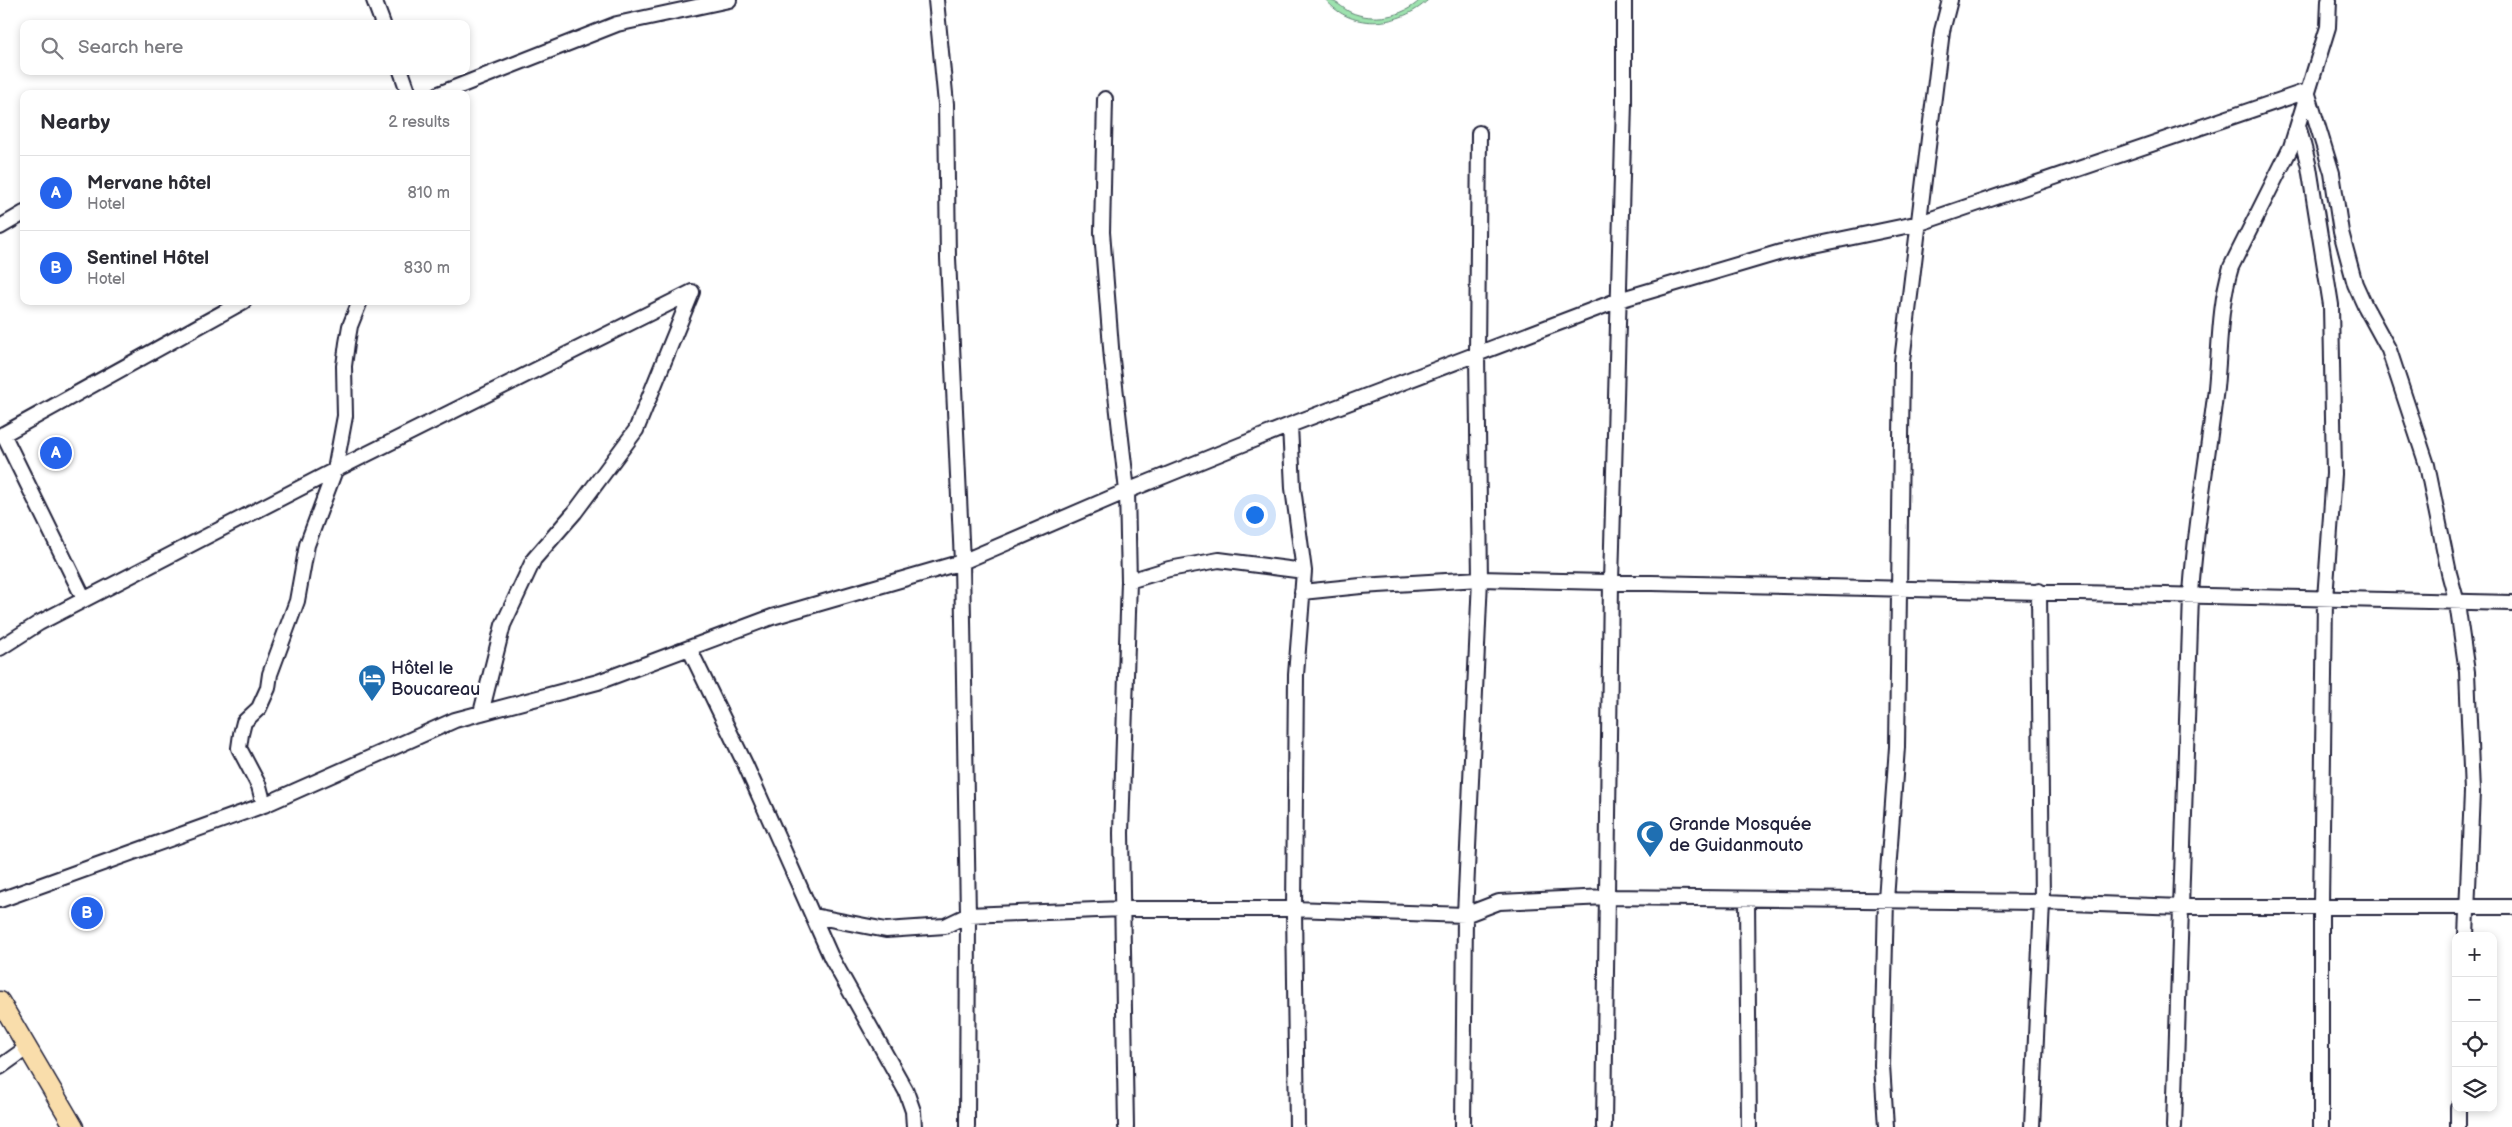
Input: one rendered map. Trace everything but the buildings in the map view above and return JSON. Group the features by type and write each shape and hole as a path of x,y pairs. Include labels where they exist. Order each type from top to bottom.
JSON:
{"main road":[{"path":"0,1001 74,1127"}],"street":[{"path":"374,0 382,20"},
{"path":"449,90 617,24 729,0"},
{"path":"936,0 946,104 948,258 962,562 968,915 967,1127"},
{"path":"1604,1127 1611,582 1619,300 1624,0"},
{"path":"1886,1127 1882,1065 1886,900 1897,747 1902,361 1942,30 1950,0"},
{"path":"2174,1127 2194,544 2200,515 2216,386 2226,284 2231,267 2283,164 2298,125 2328,27 2329,0"},
{"path":"402,75 408,90"},
{"path":"0,900 264,805 455,720 598,682 772,617 962,562 1128,491 1290,425 1619,300 1781,252 1920,223 2307,91"},
{"path":"2307,91 2332,173 2341,232 2355,284 2389,350 2427,465 2433,504 2457,602 2467,672 2472,792 2466,932"},
{"path":"1105,99 1102,232 1112,360 1128,491 1129,581 1121,833 1126,1127"},
{"path":"2298,125 2309,167 2331,305 2334,474 2325,600 2321,905 2322,1127"},
{"path":"1463,1127 1465,915 1480,579 1477,355 1479,133"},
{"path":"0,227 20,215"},
{"path":"0,648 39,622 335,470 692,292 636,430 575,512 534,560 503,625 481,713"},
{"path":"84,599 2,435 237,305"},
{"path":"264,805 259,786 240,748 240,734 244,722 258,708 268,688 270,674 297,601 308,545 335,470 345,416 344,366 347,343 350,326 358,305"},
{"path":"1290,425 1293,488 1304,571 1296,675 1294,909 1297,1127"},
{"path":"1129,581 1169,569 1219,560 1304,571"},
{"path":"1302,592 1361,586 1480,579 2512,603"},
{"path":"2032,1127 2042,902 2039,591"},
{"path":"689,648 814,916 830,956 906,1091 913,1111 914,1127"},
{"path":"814,916 886,930 945,926 968,915 1122,909 1294,909 1465,915 1499,902 1606,897 2042,902 2182,907 2321,905 2512,907"},
{"path":"1747,899 1749,1127"},
{"path":"0,1068 28,1047"},
{"path":"2458,1112 2458,1127"}],"green space":[{"path":"1326,0 1333,1 1350,12 1359,15 1378,17 1396,14 1413,6 1420,0 1428,0 1417,9 1404,15 1391,20 1377,22 1349,17 1337,10"}],"place":[{"name":"Mervane hôtel","path":"56,453"},
{"name":"Hôtel le Boucareau","path":"372,702"},
{"name":"Grande Mosquée de Guidanmouto","path":"1650,858"},
{"name":"Sentinel Hôtel","path":"87,913"}]}
